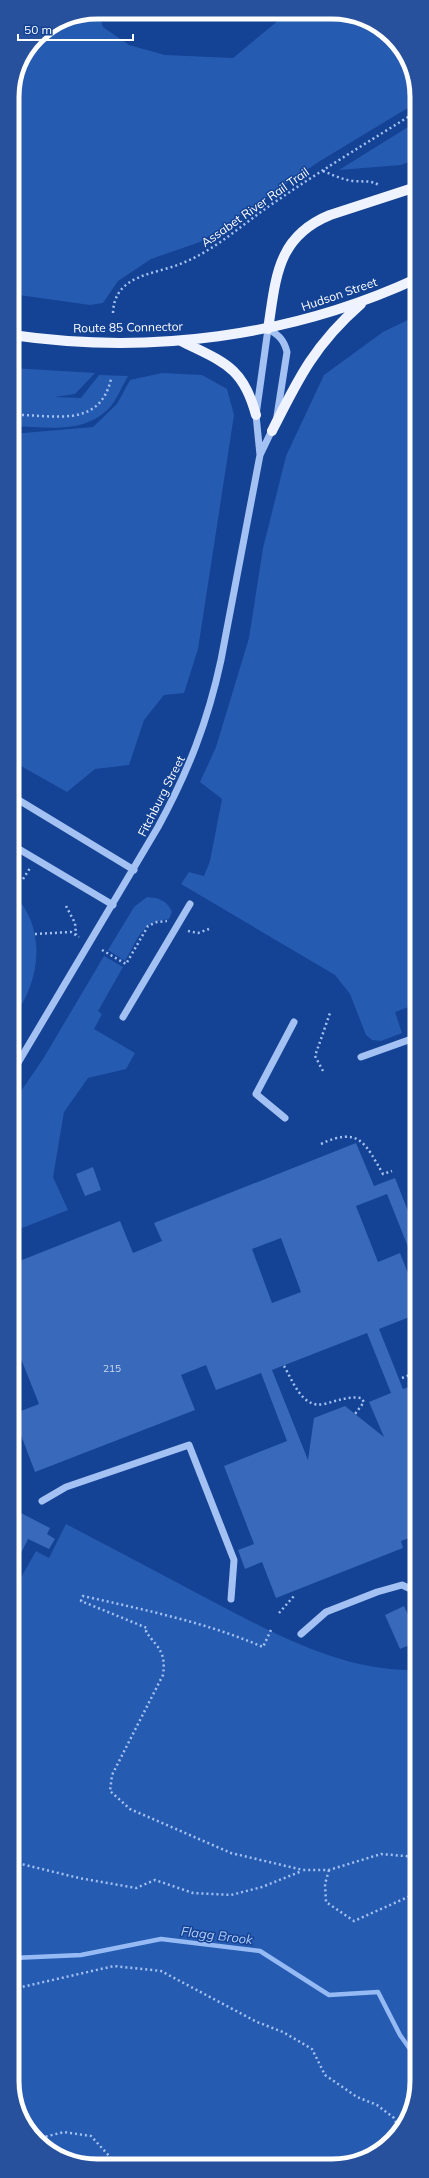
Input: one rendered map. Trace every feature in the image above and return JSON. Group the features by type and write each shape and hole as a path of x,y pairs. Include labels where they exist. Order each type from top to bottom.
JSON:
{"main road":[{"path":"268,329 280,264 291,242 299,233 324,217 410,189"},
{"name":"Hudson Street","path":"268,329 305,320 366,300 410,281"},
{"path":"272,431 301,374 311,358 337,327 366,300"},
{"name":"Route 85 Connector","path":"19,336 62,341 119,343 182,341 268,329"},
{"path":"182,341 234,369 247,387 256,415"}],"street":[{"path":"268,329 279,336 285,343 287,352 272,431 260,455 256,415 268,329"},
{"name":"Fitchburg Street","path":"19,1061 134,870 176,794 198,743 207,716 226,634 260,455"},
{"path":"19,800 134,870"},
{"path":"19,849 113,905"},
{"path":"123,1017 190,904"},
{"path":"285,1118 256,1094 294,1022"},
{"path":"362,1057 410,1038"},
{"path":"42,1501 66,1487 189,1445 234,1560 230,1599"},
{"path":"301,1634 326,1612 377,1592 402,1585 410,1589"}],"path":[{"name":"Assabet River Rail Trail","path":"113,313 115,300 125,284 144,274 194,259 224,241 240,226 410,116"},
{"path":"323,171 344,179 355,181 370,180 391,195"},
{"path":"19,415 63,416 86,414 93,410 104,397 111,379"},
{"path":"35,934 71,932 78,936 75,923 66,906"},
{"path":"102,950 126,964 148,926 157,922 169,921"},
{"path":"188,931 198,933 209,929"},
{"path":"323,1071 315,1056 330,1013"},
{"path":"321,1144 332,1139 351,1136 365,1145 383,1174 392,1171"},
{"path":"284,1366 302,1397 311,1403 322,1404 340,1399 361,1398 364,1402 355,1414"},
{"path":"402,1378 410,1375"},
{"path":"271,1630 263,1647 229,1632 182,1618 84,1596 81,1601 147,1628 146,1632 160,1650 165,1660 163,1675 112,1775 110,1791 130,1809 231,1853 302,1870 329,1870 380,1854 410,1856"},
{"path":"279,1613 294,1596"},
{"path":"19,1863 79,1878 136,1888 156,1880 193,1893 231,1895 262,1887 302,1870"},
{"path":"329,1870 325,1884 326,1902 354,1921 410,1896"},
{"path":"19,1988 114,1966 161,1971 257,2022 283,2032 312,2049 324,2075 357,2097 377,2105 394,2118 397,2124"},
{"path":"43,2137 64,2132 91,2136 113,2159"}],"shaded area":[{"path":"92,19 100,19 103,27 129,45 165,55 233,58 280,19 332,19 352,22 371,29 394,50 404,67 407,77 410,107 320,161 200,242 151,259 118,281 103,303 90,305 19,295 19,92 22,77 29,58 46,38 58,29 67,25"},
{"path":"410,126 410,161 401,165 339,170"},
{"path":"410,319 410,1007 395,1012 402,1033 381,1041 372,1040 366,1035 350,994 335,975 181,884 189,872 204,876 210,861 222,799 200,782 216,747 249,638 263,548 286,456 324,375 383,332"},
{"path":"19,368 95,373 75,394 54,397 81,398 99,375 128,376 116,399 101,415 90,422 52,428 19,426"},
{"path":"162,373 202,375 227,389 234,415 198,649 184,693 164,695 144,720 129,765 95,769 67,792 19,765 19,433 93,427 117,404 130,380"},
{"path":"147,897 162,900 168,905 172,912 169,919 152,924 141,932 125,961 108,950 134,907"},
{"path":"19,900 24,906 31,922 35,938 36,955 34,972 29,989 19,1008"},
{"path":"104,956 123,967 98,1011 102,1014 94,1029 135,1053 126,1069 88,1078 64,1112 53,1177 68,1210 19,1229 19,1200 21,1194 19,1190 19,1094 43,1059"},
{"path":"66,1524 256,1624 307,1648 361,1664 389,1669 410,1670 410,2081 407,2101 400,2120 383,2140 366,2151 357,2155 332,2159 87,2158 72,2155 58,2149 38,2132 27,2115 22,2101 19,2081 19,1581 36,1551 49,1558"}],"building":[{"path":"356,1143 374,1186 395,1178 410,1216 410,1252 387,1194 356,1206 378,1262 400,1253 410,1278 410,1317 379,1329 403,1389 410,1386 410,1538 401,1541 403,1548 276,1598 262,1562 245,1569 238,1550 254,1544 224,1466 287,1441 261,1373 216,1390 206,1365 181,1375 195,1410 35,1472 19,1430 19,1412 39,1404 19,1354 19,1261 120,1221 133,1253 162,1241 154,1223","holes":["281,1238 301,1292 272,1303 252,1249","367,1333 391,1393 369,1402 384,1437 345,1406 314,1418 308,1460 272,1370"]},
{"path":"93,1167 101,1190 85,1196 76,1174"},
{"path":"21,1513 50,1528 47,1534 55,1539 49,1549 28,1539 19,1557 19,1518"},
{"path":"404,1606 410,1619 410,1645 400,1649 385,1615"}],"waterway":[{"name":"Flagg Brook","path":"19,1958 81,1955 161,1939 260,1951 329,1995 378,1992 400,2035 410,2049"}]}
